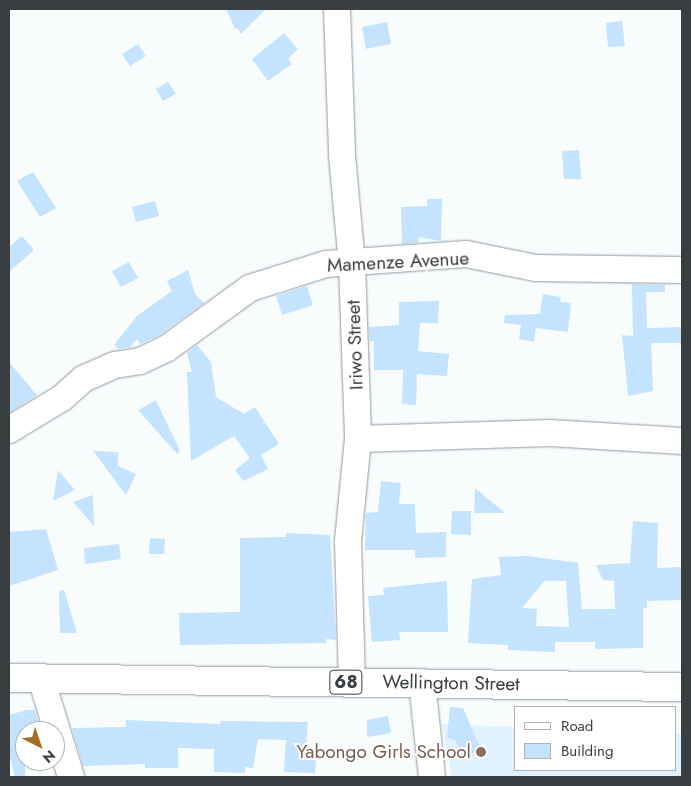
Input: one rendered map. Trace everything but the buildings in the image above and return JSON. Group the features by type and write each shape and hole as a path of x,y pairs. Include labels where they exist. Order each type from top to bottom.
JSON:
{"main road":[{"name":"Wellington Street","path":"9,678 422,682 682,687"}],"street":[{"name":"Iriwo Street","path":"337,9 342,155 352,264 358,439 348,541 352,682"},
{"name":"Mamenze Avenue","path":"9,430 62,398 83,379 115,365 140,361 166,348 250,288 326,264 352,264 466,254 536,268 682,270"},
{"path":"358,439 550,432 682,441"},
{"path":"41,678 71,777"},
{"path":"422,682 432,777"}],"shaded area":[{"name":"Yabongo Girls School","path":"442,724 514,727 514,771 676,771 676,733 682,734 682,777 452,777"}],"place":[{"name":"Yabongo Girls School","path":"481,752"}]}
